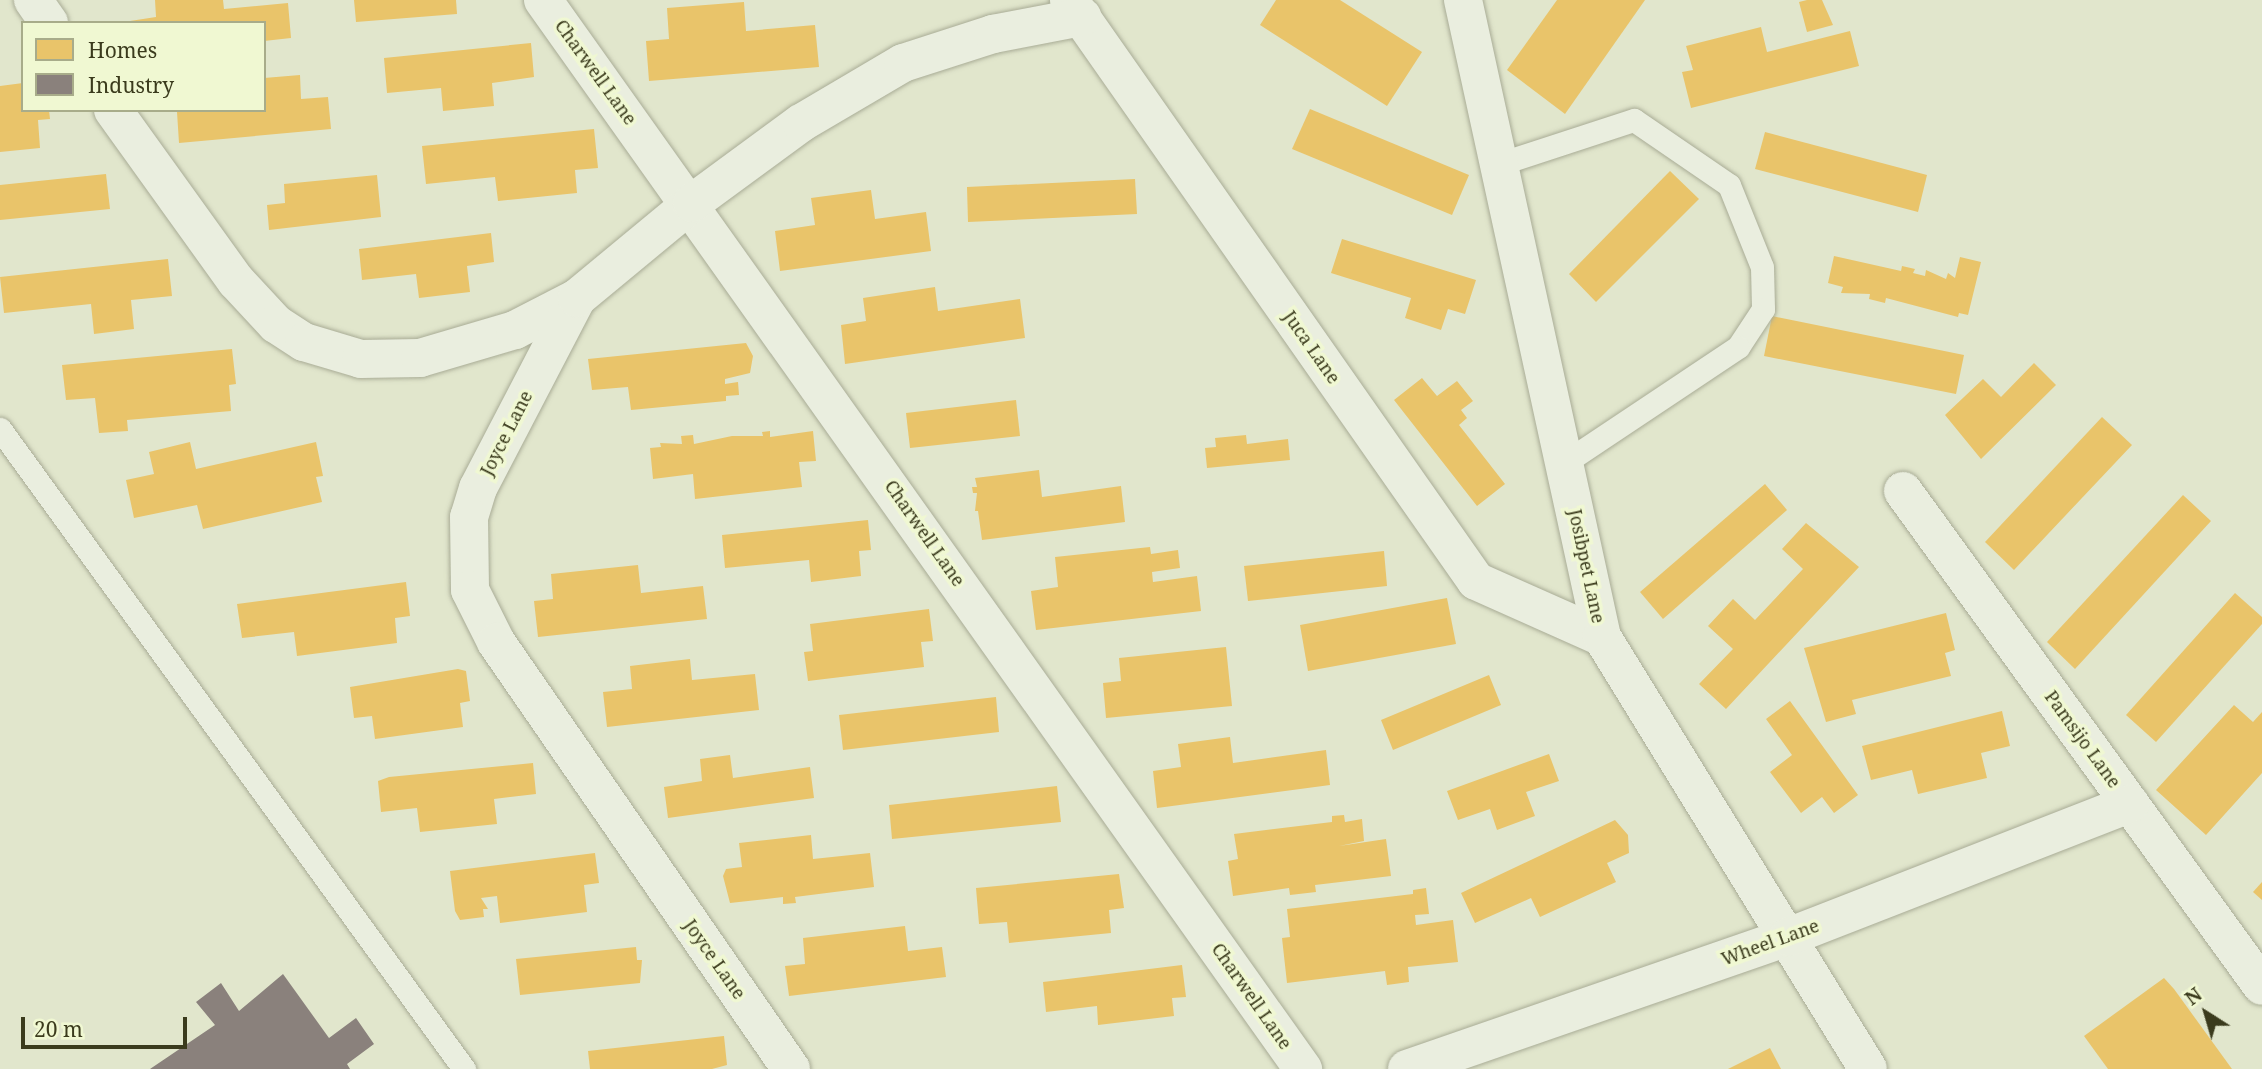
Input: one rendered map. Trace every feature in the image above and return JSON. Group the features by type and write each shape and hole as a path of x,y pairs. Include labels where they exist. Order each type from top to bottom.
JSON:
{"street":[{"path":"33,0 48,21"},
{"name":"Charwell Lane","path":"543,0 692,203 1303,1069"},
{"name":"Josibpet Lane","path":"1463,0 1602,637 1868,1069"},
{"path":"114,112 236,281 276,324 304,342 360,359 421,358 515,330 577,298 692,203 801,123 903,63 1076,8"},
{"name":"Juca Lane","path":"1076,8 1476,581 1602,637"},
{"name":"Joyce Lane","path":"577,298 478,488 469,517 470,590 496,642 791,1069"},
{"name":"Pamsijo Lane","path":"1903,491 2262,986"},
{"name":"Wheel Lane","path":"1407,1069 1788,937 2130,804"}],"lane":[{"path":"1499,164 1634,120 1729,185 1762,267 1763,309 1738,347 1564,463"},
{"path":"0,429 464,1069"}],"building: Homes":[{"path":"155,0 223,0 224,9 288,3 291,38 266,41 266,21 130,21 156,17"},
{"path":"354,0 456,0 457,14 356,22"},
{"path":"1276,0 1340,0 1422,52 1387,106 1260,25"},
{"path":"1557,0 1645,0 1565,114 1507,70"},
{"path":"1822,0 1833,25 1807,32 1799,2"},
{"path":"744,2 746,31 815,25 819,67 649,81 646,41 669,39 667,8"},
{"path":"1761,27 1767,52 1850,31 1859,66 1691,108 1682,72 1693,70 1686,46"},
{"path":"531,43 534,77 492,83 494,106 443,111 441,88 387,93 384,58"},
{"path":"300,75 301,99 328,97 331,129 179,143 177,112 266,112 266,78"},
{"path":"21,83 21,112 49,112 50,119 38,120 40,148 0,152 0,86"},
{"path":"1310,109 1469,175 1452,215 1292,149"},
{"path":"594,129 598,168 575,170 577,193 498,201 495,177 426,184 422,146"},
{"path":"1765,132 1927,175 1918,212 1755,169"},
{"path":"1670,171 1699,199 1596,302 1569,274"},
{"path":"106,174 110,209 0,220 0,185"},
{"path":"377,175 381,217 269,230 267,205 285,203 284,184"},
{"path":"1135,179 1137,214 968,222 967,187"},
{"path":"871,190 875,219 926,212 931,251 780,271 775,231 815,225 811,198"},
{"path":"491,233 494,262 467,266 470,292 419,298 416,274 362,280 359,249"},
{"path":"1342,239 1476,280 1465,314 1448,309 1441,330 1405,318 1411,298 1331,273"},
{"path":"1834,256 1901,271 1902,266 1915,269 1913,273 1925,276 1926,270 1946,279 1948,273 1955,278 1960,257 1981,262 1968,315 1959,313 1958,317 1886,298 1885,303 1869,299 1870,294 1841,293 1843,287 1828,283"},
{"path":"168,259 172,296 131,300 134,329 94,334 91,304 4,313 0,277"},
{"path":"935,287 938,311 1020,299 1025,338 845,364 841,325 866,321 863,298"},
{"path":"1772,316 1964,355 1956,394 1764,356"},
{"path":"746,343 753,356 750,373 725,379 725,384 738,382 739,395 726,396 726,401 631,410 628,387 592,390 588,359"},
{"path":"232,349 236,384 229,385 231,411 127,420 128,431 99,433 95,398 66,400 62,365"},
{"path":"2034,363 2056,385 1981,459 1945,415 1983,379 2001,397"},
{"path":"1422,378 1437,396 1457,381 1473,401 1461,410 1467,418 1459,425 1505,484 1477,506 1394,400"},
{"path":"1016,400 1020,436 910,448 906,413"},
{"path":"2102,417 2132,445 2014,570 1985,542"},
{"path":"770,431 770,437 813,431 816,461 799,462 802,487 695,499 693,474 653,479 650,448 661,447 660,443 682,444 681,436 693,435 694,444 732,436 763,436 762,432"},
{"path":"1246,435 1247,444 1288,439 1290,460 1207,468 1205,448 1216,447 1215,438"},
{"path":"190,442 196,469 316,442 323,476 316,477 322,502 203,529 197,505 134,518 126,480 154,474 149,452"},
{"path":"1039,470 1042,497 1121,486 1125,522 982,540 978,511 975,511 977,493 973,493 972,487 977,487 975,478"},
{"path":"1765,484 1787,510 1663,619 1640,592"},
{"path":"2183,495 2211,521 2075,669 2047,642"},
{"path":"868,520 871,550 859,551 861,576 811,582 809,560 725,568 722,535"},
{"path":"1806,523 1859,567 1726,709 1699,684 1733,649 1708,626 1733,599 1755,620 1803,569 1782,549"},
{"path":"1150,547 1151,554 1178,550 1180,568 1152,572 1153,582 1197,576 1201,611 1036,630 1031,591 1058,587 1055,557"},
{"path":"1384,551 1387,586 1248,601 1244,566"},
{"path":"638,565 641,593 703,586 707,619 538,637 534,601 553,599 551,574"},
{"path":"406,582 410,616 395,618 397,643 297,656 294,632 242,638 237,604"},
{"path":"2235,593 2262,617 2262,624 2156,742 2126,715"},
{"path":"1447,598 1456,644 1308,671 1300,625"},
{"path":"929,609 933,641 921,642 924,667 808,681 804,652 813,651 810,624"},
{"path":"1946,613 1955,650 1945,653 1951,676 1852,700 1856,714 1826,722 1804,648"},
{"path":"1226,647 1232,706 1106,718 1103,683 1121,681 1119,658"},
{"path":"690,659 692,680 755,674 759,710 607,727 603,692 632,689 630,666"},
{"path":"458,669 466,671 470,701 460,703 463,727 375,739 372,716 354,718 350,687"},
{"path":"1489,675 1501,705 1393,750 1381,720"},
{"path":"996,697 999,732 843,750 839,715"},
{"path":"1790,701 1858,795 1834,813 1822,797 1801,813 1770,772 1792,755 1766,719"},
{"path":"2234,705 2253,722 2262,712 2262,773 2206,835 2156,790"},
{"path":"2002,711 2010,746 1981,753 1987,778 1918,794 1912,770 1871,780 1862,746"},
{"path":"1230,737 1233,763 1326,750 1330,785 1157,808 1153,771 1181,767 1178,744"},
{"path":"1549,754 1559,781 1526,792 1535,816 1497,830 1490,809 1458,820 1447,791"},
{"path":"730,755 733,778 810,767 814,798 668,818 664,787 702,781 700,759"},
{"path":"533,763 536,794 494,799 497,824 420,832 417,808 381,812 378,781 389,777"},
{"path":"1057,786 1061,822 892,839 889,805"},
{"path":"1344,815 1345,822 1362,819 1364,841 1339,846 1386,839 1391,876 1315,885 1316,892 1290,895 1289,888 1233,896 1228,861 1238,859 1234,834 1332,822 1332,816"},
{"path":"1615,820 1628,835 1629,853 1607,863 1616,882 1540,917 1531,898 1475,923 1461,893"},
{"path":"811,835 813,859 870,853 874,887 795,897 796,903 783,904 783,897 730,903 723,876 726,869 742,867 739,843"},
{"path":"595,853 599,883 584,885 587,912 500,923 497,896 481,898 488,909 483,909 484,917 460,920 455,911 450,871"},
{"path":"1119,874 1124,908 1109,910 1111,933 1009,943 1007,922 979,924 976,888"},
{"path":"2262,882 2262,900 2253,892"},
{"path":"1426,888 1429,914 1415,915 1416,925 1453,920 1458,962 1408,967 1409,982 1387,985 1385,971 1287,983 1282,938 1290,937 1287,909 1413,894 1413,890"},
{"path":"905,926 908,951 942,947 946,977 789,996 785,966 805,964 803,938"},
{"path":"636,947 637,960 642,960 640,983 520,995 516,959"},
{"path":"1182,965 1186,997 1172,998 1174,1016 1098,1025 1097,1006 1046,1012 1043,982"},
{"path":"2164,978 2232,1069 2108,1069 2084,1036"},
{"path":"724,1036 727,1065 712,1069 590,1069 588,1051"},
{"path":"1770,1048 1781,1069 1728,1069"}],"building: Industry":[{"path":"283,974 329,1038 356,1018 374,1044 347,1064 350,1069 150,1069 215,1025 196,1002 221,983 239,1011"}]}
